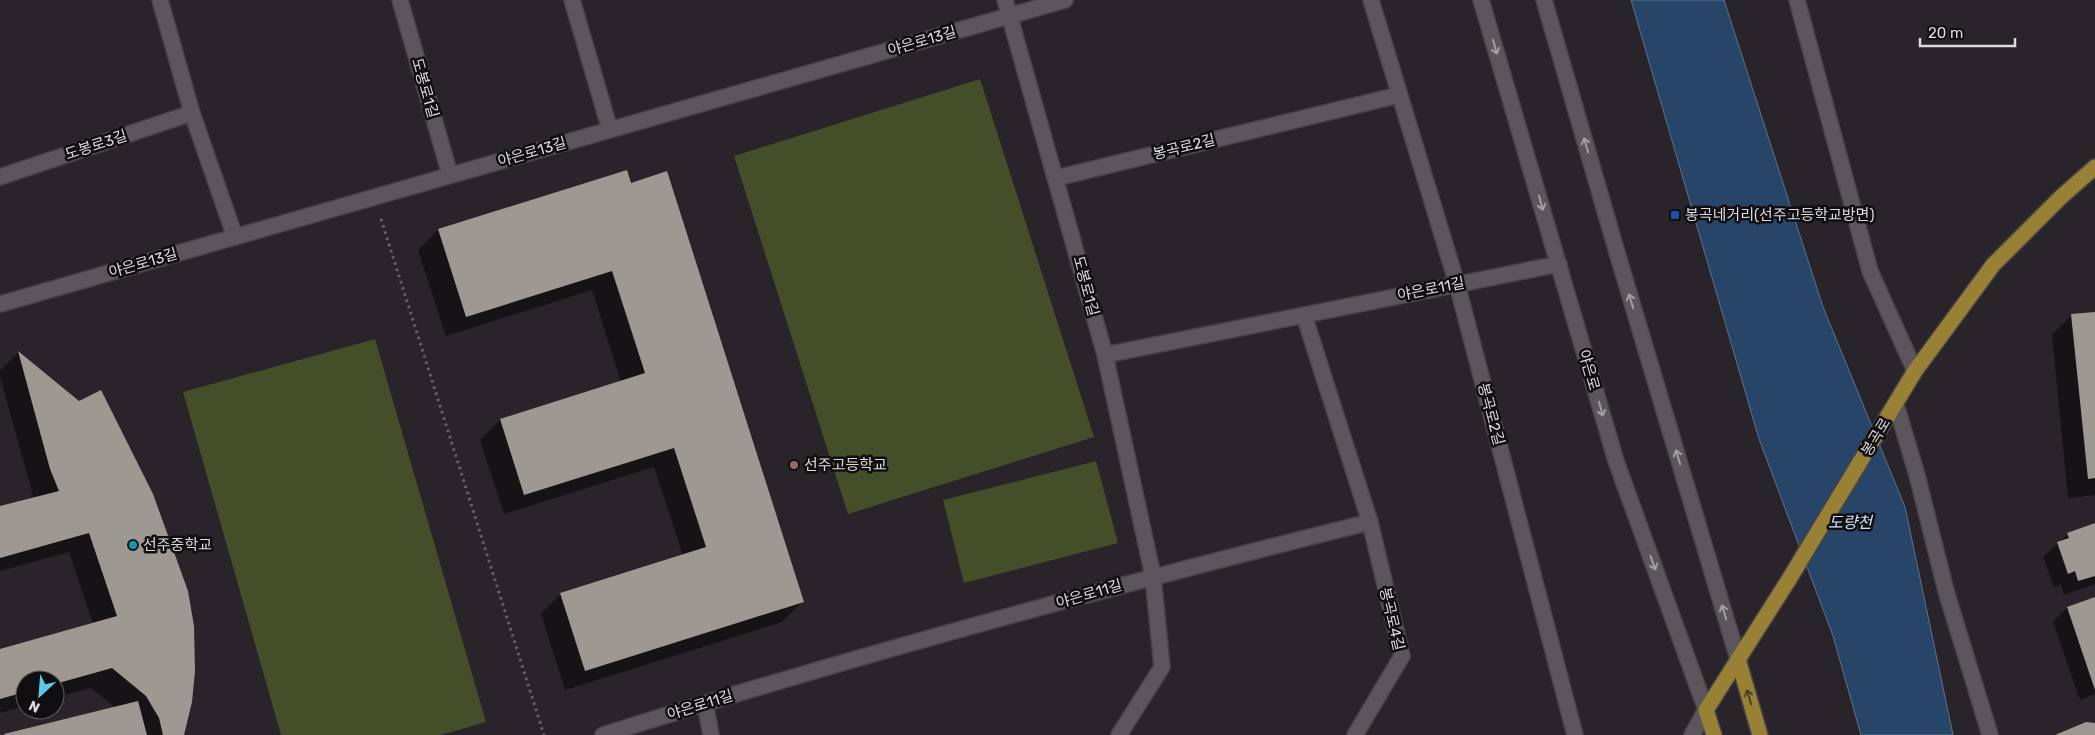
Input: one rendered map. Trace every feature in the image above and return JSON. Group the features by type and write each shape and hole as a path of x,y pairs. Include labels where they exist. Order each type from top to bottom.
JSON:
{"main road":[{"name":"봉곡로","path":"1706,710 1788,581 1915,371 1993,265 2061,197 2095,167"},
{"path":"1738,659 1760,735"},
{"name":"야은로","path":"1706,710 1714,735"}],"street":[{"path":"160,0 192,113 235,237"},
{"name":"도봉로1길","path":"400,0 450,175"},
{"path":"572,0 610,130"},
{"name":"도봉로1길","path":"1005,0 1105,355 1153,576"},
{"name":"야은로13길","path":"0,304 1065,0"},
{"name":"봉곡로2길","path":"1371,0 1457,284 1575,735"},
{"name":"야은로","path":"1482,0 1616,461 1706,710"},
{"path":"1544,0 1620,265 1738,659"},
{"path":"1797,0 1870,271 1915,371"},
{"name":"봉곡로2길","path":"1056,178 1399,95"},
{"name":"도봉로3길","path":"0,177 192,113"},
{"name":"야은로11길","path":"1105,355 1559,264"},
{"path":"1304,315 1370,522"},
{"path":"1896,405 1917,475 1946,591 1990,735"},
{"name":"야은로11길","path":"603,735 705,703 1153,576 1370,522"},
{"name":"봉곡로4길","path":"1355,735 1402,656 1370,522"},
{"path":"1119,735 1162,668 1153,576"},
{"path":"705,703 711,735"},
{"name":"봉곡로","path":"1692,735 1706,710"}],"path":[{"path":"374,197 544,735"}],"green space":[{"path":"980,79 1094,437 848,514 734,156"},
{"path":"375,339 486,722 441,735 281,735 183,392"},
{"path":"1096,461 1118,543 964,583 943,500"}],"water":[{"name":"도량천","path":"1631,0 1724,0 1823,307 1905,507 1953,735 1861,735 1833,636 1759,439"}],"building":[{"path":"627,170 631,183 667,171 804,602 585,671 560,593 706,547 674,448 524,495 500,419 645,373 612,271 466,317 438,229"},
{"path":"2095,312 2095,478 2088,479 2071,314"},
{"name":"선주중학교","path":"18,351 79,401 101,390 153,494 188,591 194,626 195,671 192,702 184,735 163,735 159,718 146,696 112,668 65,681 65,670 15,670 15,695 0,699 0,649 117,616 89,533 0,558 0,506 59,491 50,469"},
{"path":"2095,523 2095,576 2078,581 2075,571 2068,574 2057,542 2069,538 2067,533"},
{"path":"2095,597 2095,690 2067,607"},
{"path":"138,701 147,735 4,735"},
{"path":"2086,722 2095,723 2095,735 2055,735"}],"place":[{"name":"봉곡네거리(선주고등학교방면)","path":"1675,215"},
{"name":"선주고등학교","path":"794,465"},
{"name":"선주중학교","path":"133,545"}]}
